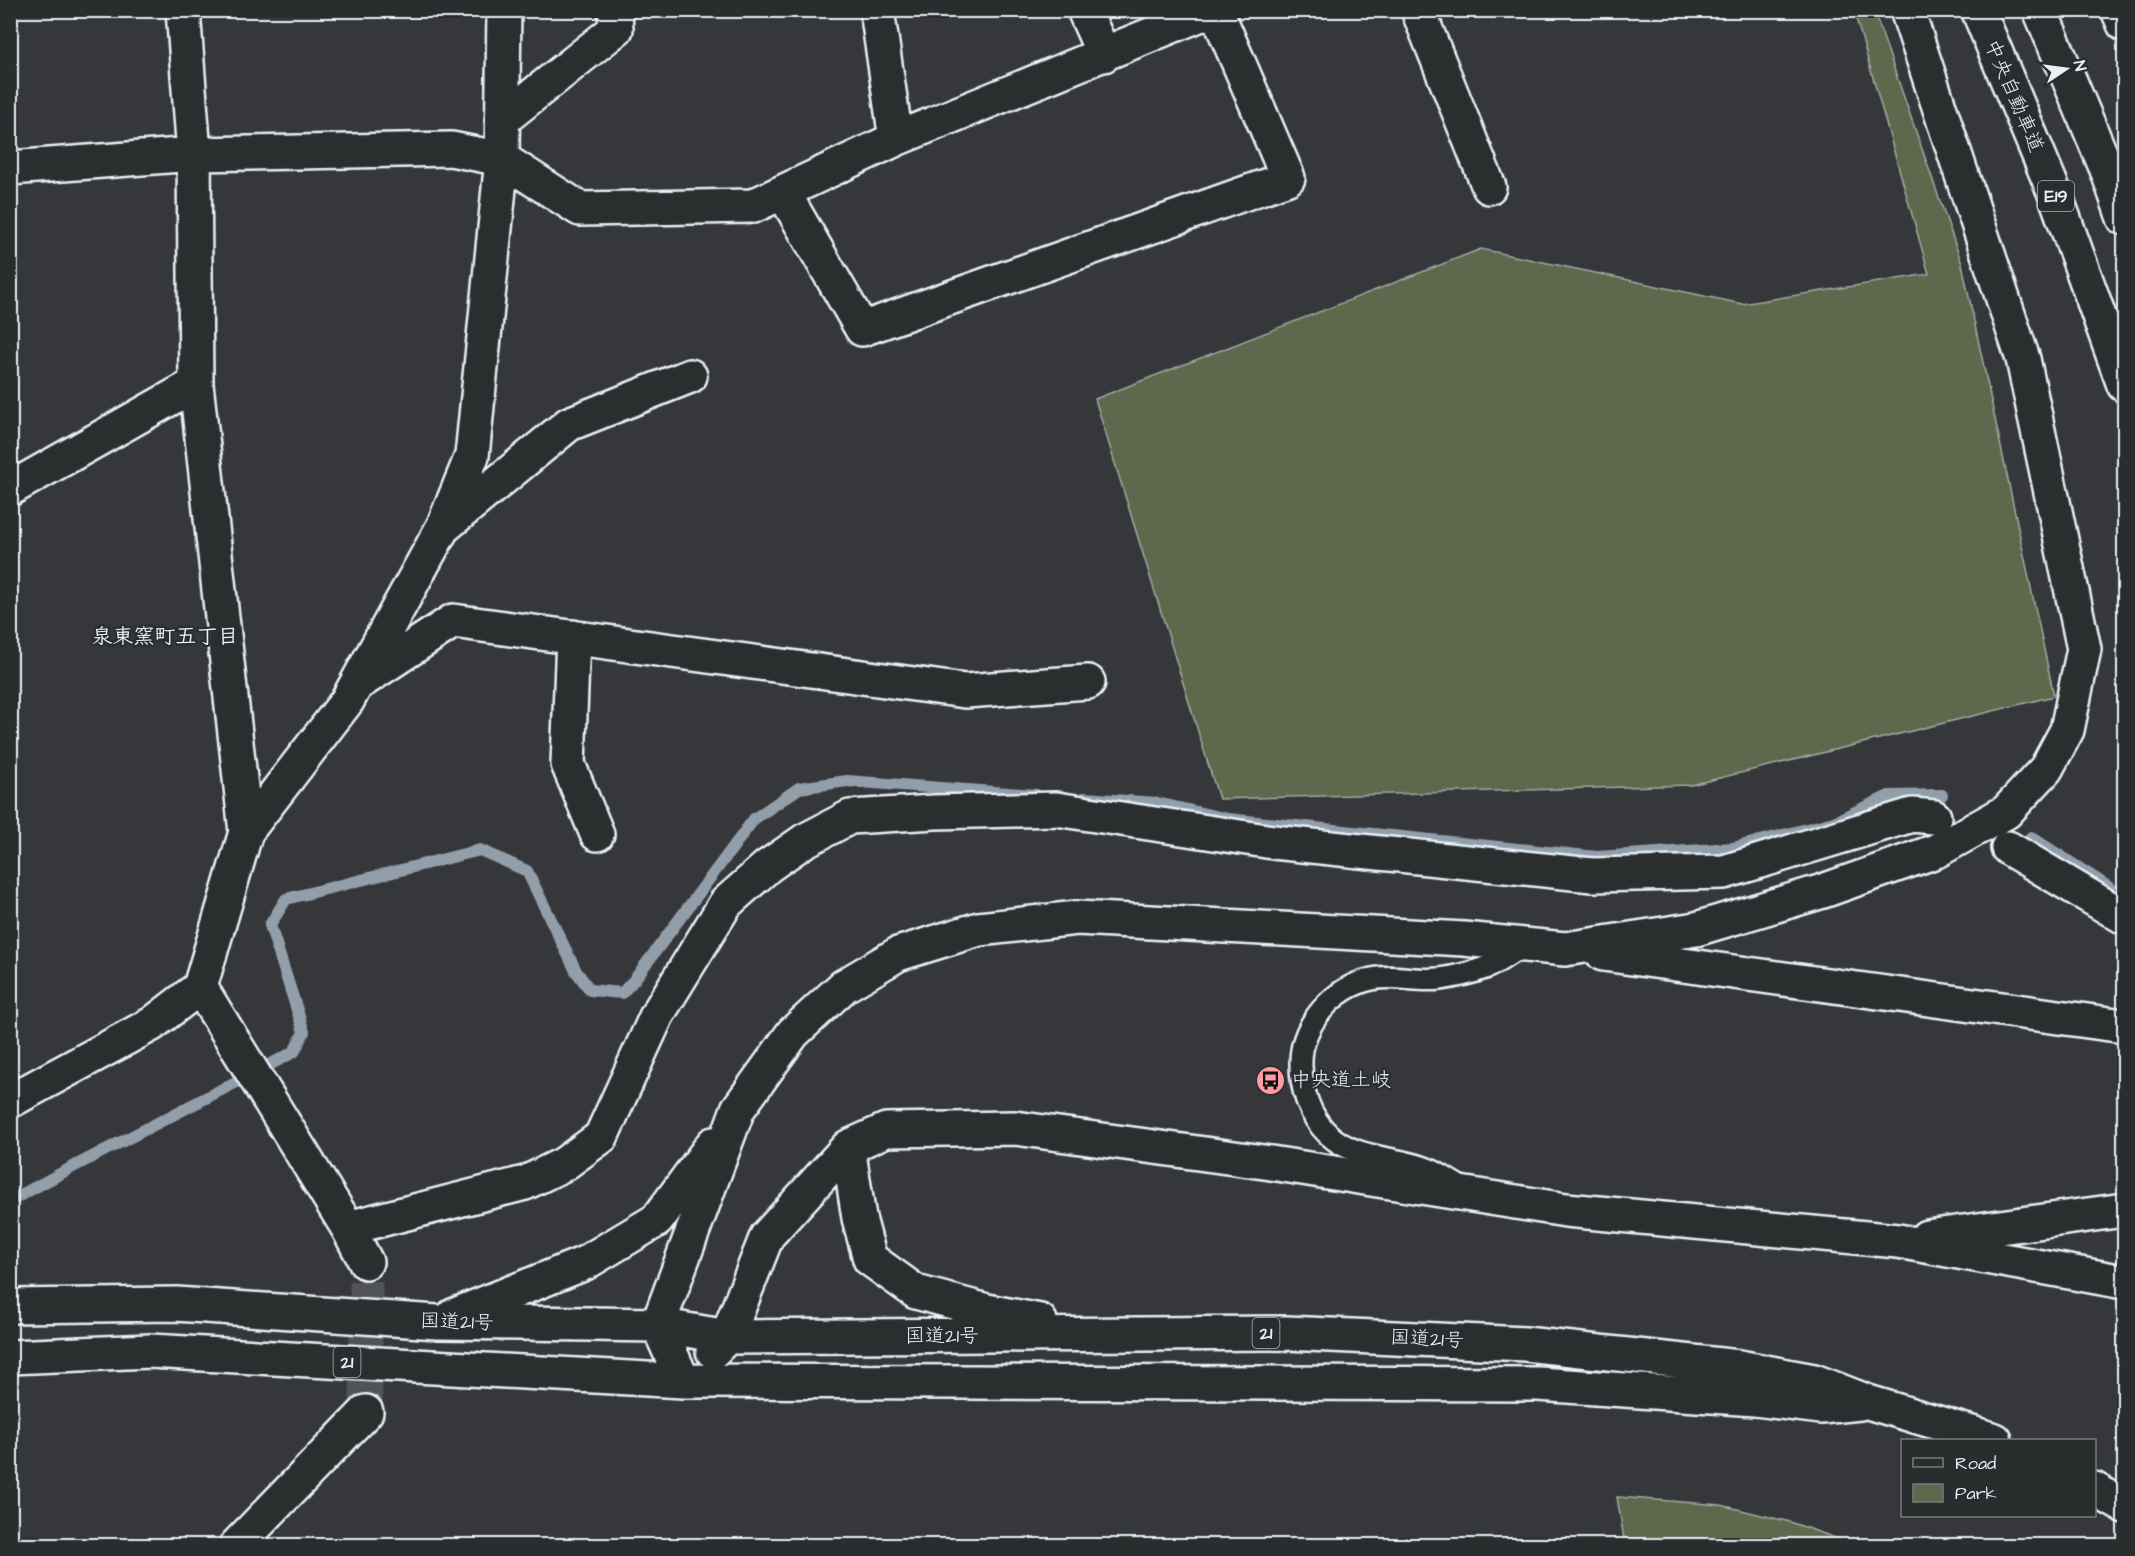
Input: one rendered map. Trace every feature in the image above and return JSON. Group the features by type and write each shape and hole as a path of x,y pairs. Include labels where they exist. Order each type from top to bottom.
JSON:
{"main road":[{"path":"183,10 194,154 196,384 246,832"},
{"path":"10,1101 152,1024 200,987 246,832 347,701 443,527 472,456 502,159 504,10"},
{"path":"502,120 616,29 615,10"},
{"path":"877,10 896,140"},
{"path":"1084,10 1104,55"},
{"path":"10,168 194,154 451,149 502,159 580,209 753,206 783,192 896,140 1214,10 1288,178 862,329 783,192"},
{"path":"1418,10 1489,187"},
{"path":"1565,949 1696,929 1823,891 1936,851 2006,812 2046,770 2067,730 2084,649 2023,359 1907,10"},
{"name":"中央自動車道","path":"1978,10 2055,194 2124,385"},
{"path":"2040,10 2108,172 2124,218"},
{"path":"2118,10 2124,24"},
{"path":"443,527 569,424 690,376"},
{"path":"10,489 196,384"},
{"path":"356,685 453,621 964,691 1089,682"},
{"path":"573,637 568,764 597,834"},
{"path":"348,1228 525,1184 564,1164 601,1137 657,1015 726,903 768,866 804,841 850,818 935,812 1056,809 1273,842 1592,875 1724,872 1912,815 1934,817"},
{"path":"2008,848 2124,917"},
{"path":"437,1322 585,1263 657,1220 793,1033 844,986 898,954 979,929 1077,918 1464,939 1565,949 2124,1026"},
{"path":"200,987 348,1228 366,1262"},
{"path":"738,1109 658,1324 683,1381 727,1337 767,1236 848,1147 886,1130 1016,1128 1271,1163 1566,1210 1898,1240 2124,1282"},
{"path":"848,1147 859,1218 870,1258 915,1292 987,1311 1116,1335"},
{"path":"1898,1240 2124,1210"},
{"name":"国道21号","path":"10,1306 176,1304 437,1322 658,1324 727,1337 1286,1333 1525,1344 1739,1366 1814,1381 1868,1402 1992,1439"},
{"name":"国道21号","path":"10,1356 150,1351 683,1381 1538,1384 1755,1399 1821,1407 1868,1402"},
{"path":"236,1545 366,1412"},
{"path":"2096,1490 2124,1506"}],"lane":[{"path":"1474,1195 1430,1170 1352,1150 1328,1134 1310,1110 1301,1082 1301,1055 1309,1029 1324,1006 1346,989 1371,979 1399,977 1440,979 1485,968 1524,945"}],"green space":[{"path":"1854,11 1874,11 1962,264 2054,696 1691,785 1219,799 1095,399 1481,249 1742,304 1929,274"},
{"path":"1617,1497 1721,1505 1790,1522 1855,1545 1625,1545"}],"waterway":[{"path":"10,1201 294,1052 304,1032 270,925 286,899 480,850 527,871 576,971 590,990 622,993 754,819 799,788 847,781 1036,795"},
{"path":"1084,798 1157,803 1228,819 1597,857 1733,848 1834,822 1889,796 1942,795"},
{"path":"2031,837 2124,897"}],"tunnel":[{"path":"366,1262 366,1412"}],"place":[{"name":"中央道土岐","path":"1270,1080"}],"district":[{"name":"泉東窯町五丁目","path":"165,636"}]}
